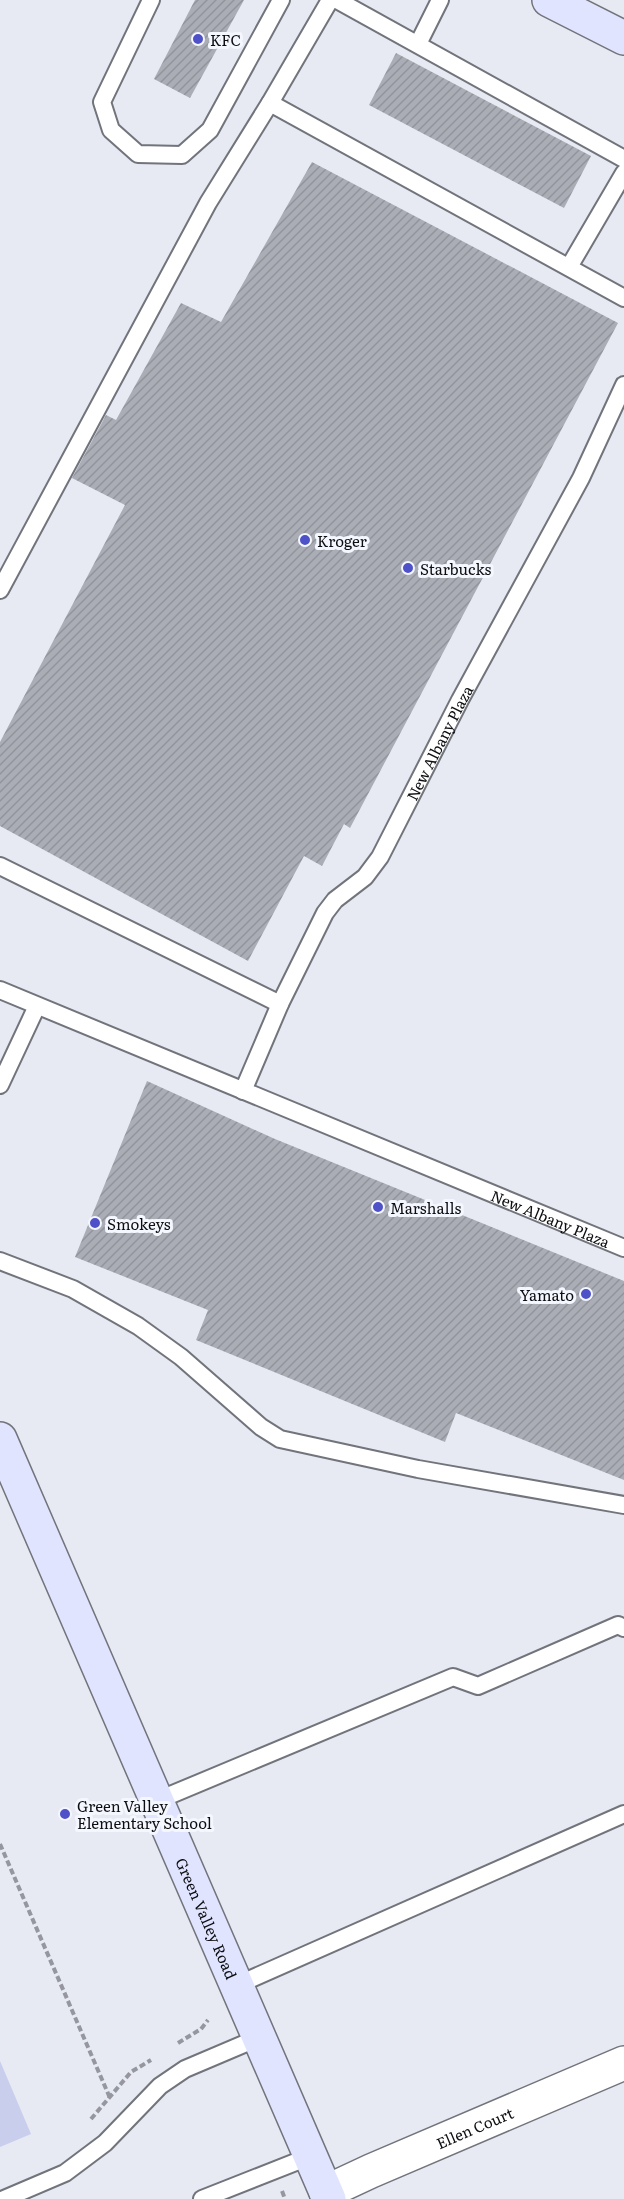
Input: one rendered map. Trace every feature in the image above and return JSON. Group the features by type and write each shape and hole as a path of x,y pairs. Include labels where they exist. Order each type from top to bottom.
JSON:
{"street":[{"path":"549,0 624,38"},
{"name":"Green Valley Road","path":"0,1439 235,1986 328,2196"},
{"name":"Ellen Court","path":"328,2196 381,2166 624,2063"}],"lane":[{"path":"151,0 102,102 111,130 138,154 182,155 210,130 281,0"},
{"path":"0,590 208,203 330,0"},
{"path":"337,0 624,159"},
{"path":"418,44 440,0"},
{"path":"270,103 624,298"},
{"path":"569,267 624,173"},
{"name":"New Albany Plaza","path":"243,1090 280,1004 325,913 335,900 365,877 380,857 465,691 581,478 624,385"},
{"path":"0,866 280,1004"},
{"name":"New Albany Plaza","path":"0,990 624,1248"},
{"path":"0,1085 37,1006"},
{"path":"0,1261 73,1289 138,1326 181,1357 261,1427 280,1439 418,1468 624,1505"},
{"path":"156,1801 453,1677 478,1686 618,1625 624,1628"},
{"path":"235,1986 624,1814"},
{"path":"4,2199 65,2173 105,2143 160,2086 185,2069 258,2038"},
{"path":"202,2199 311,2156"}],"path":[{"path":"0,1844 110,2098 88,2122"}],"shaded area":[{"path":"0,2061 31,2134 0,2147"}],"building":[{"name":"KFC","path":"195,0 244,0 190,98 154,79"},
{"path":"396,53 591,156 564,208 369,105"},
{"name":"Kroger","path":"312,162 618,323 350,828 344,824 322,866 304,856 248,961 0,826 0,742 125,505 72,478 106,415 116,420 181,303 221,322"},
{"path":"147,1081 275,1139 624,1281 624,1480 456,1413 445,1442 196,1340 208,1310 75,1257"}],"place":[{"name":"KFC","path":"198,39"},
{"name":"Kroger","path":"305,540"},
{"name":"Starbucks","path":"408,568"},
{"name":"Marshalls","path":"378,1207"},
{"name":"Smokeys","path":"95,1223"},
{"name":"Yamato","path":"586,1294"},
{"name":"Green Valley Elementary School","path":"65,1814"}]}
